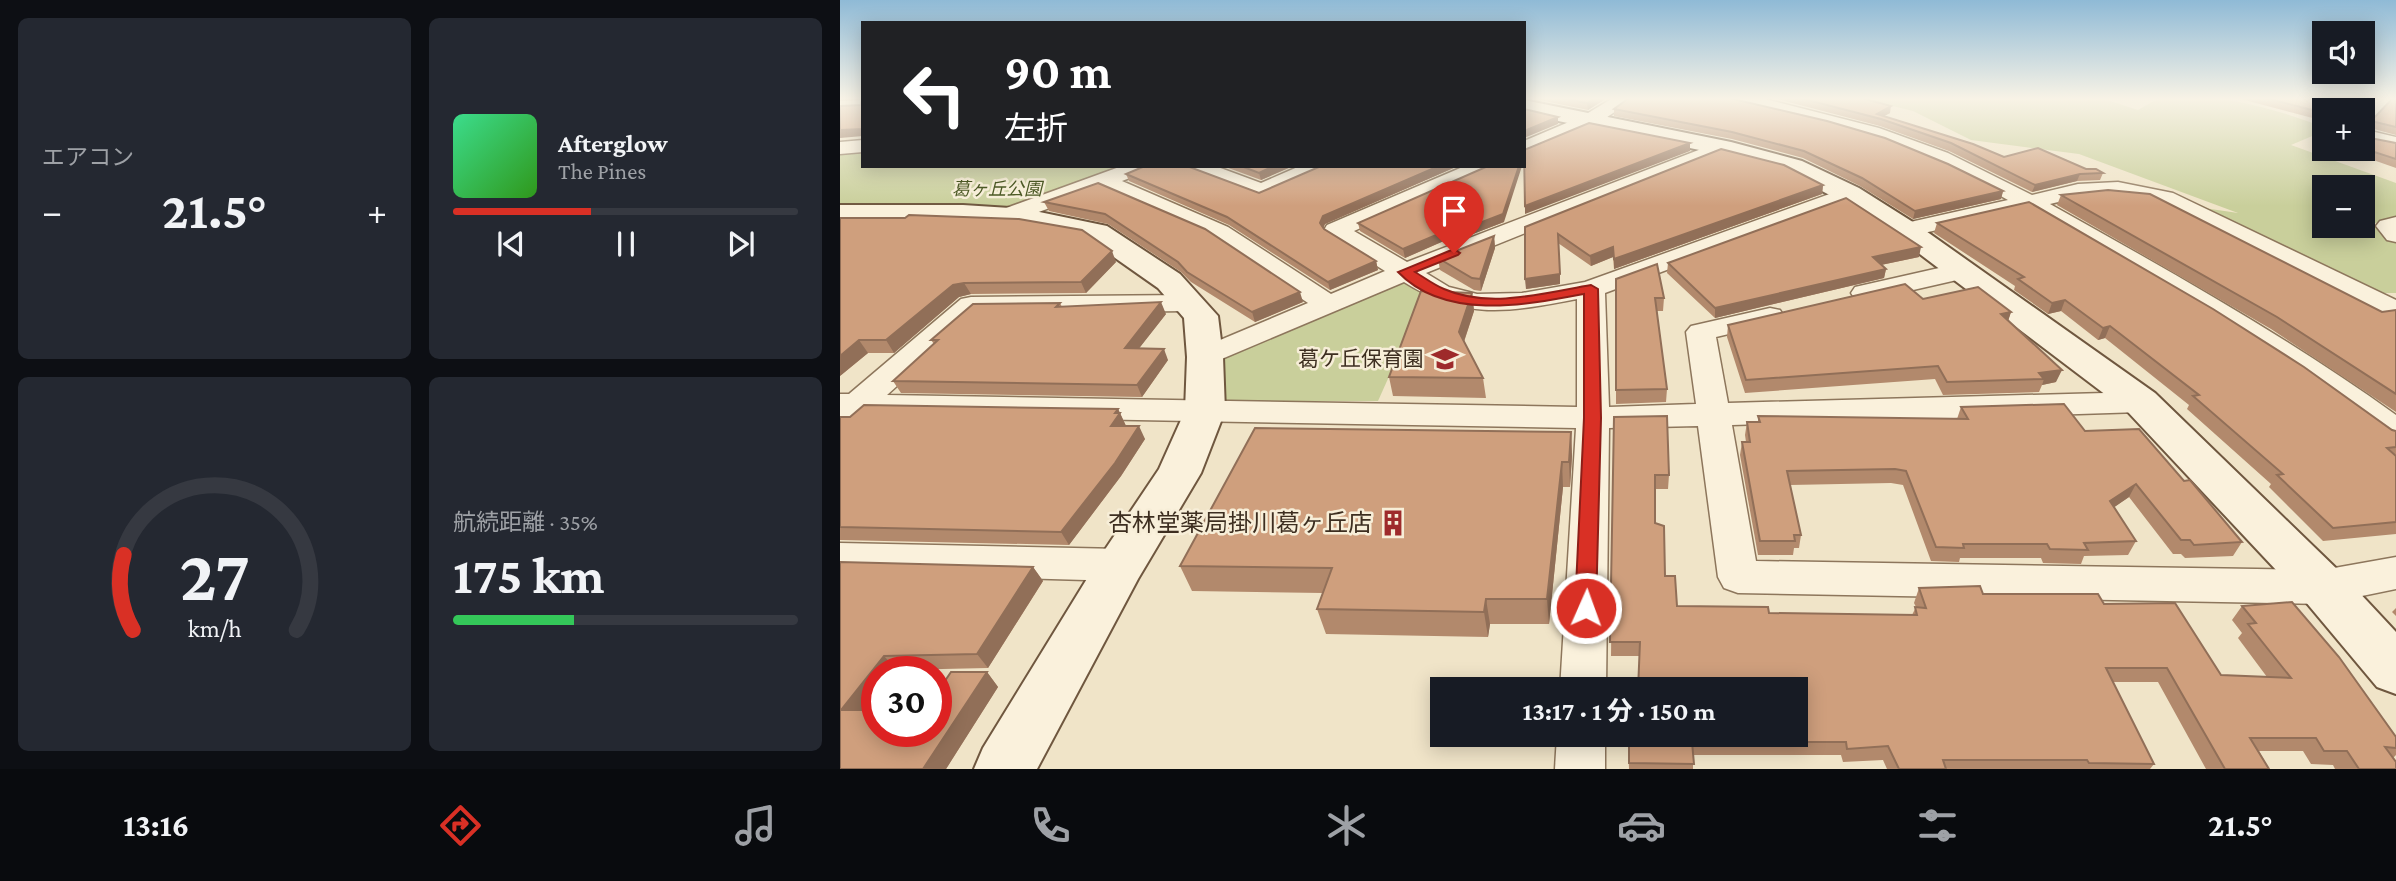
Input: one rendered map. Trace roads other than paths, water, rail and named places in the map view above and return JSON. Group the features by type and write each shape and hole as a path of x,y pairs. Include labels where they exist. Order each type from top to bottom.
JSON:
{"street":[{"path":"1526,148 1558,134"},
{"path":"1658,134 1793,166 1849,194 1906,230 2141,402 2323,587 2396,670"},
{"path":"1873,134 1918,149 2028,202 2211,305 2343,391 2396,432"},
{"path":"2375,138 2396,143"},
{"path":"840,148 861,146"},
{"path":"1205,357 1405,272 1722,147"},
{"path":"1003,217 1138,168"},
{"path":"1199,168 1262,191 1314,168"},
{"path":"1479,168 1336,230 1440,293 1476,302 1522,301 1591,289 1849,194"},
{"path":"1102,181 1219,232 1328,304"},
{"path":"1906,230 2078,191 2118,189 2165,198 2392,306"},
{"path":"840,214 1003,217 1097,232 1169,281 1201,316 1205,357 1205,411 1179,473 1121,565 1004,769"},
{"path":"2396,224 2388,226 2396,235"},
{"path":"1961,271 1701,332 1738,577 2323,587 2396,573"},
{"path":"1583,677 1593,418 1591,289"},
{"path":"846,409 971,305 1189,303"},
{"path":"846,409 1205,411 1593,418 2141,402"},
{"path":"840,558 1121,565"},
{"path":"1580,769 1581,747"}],"place":[{"name":"葛ケ丘保育園","path":"1445,359"},
{"name":"杏林堂薬局掛川葛ヶ丘店","path":"1393,523"}],"park label":[{"name":"葛ヶ丘公園","path":"997,189"}]}
